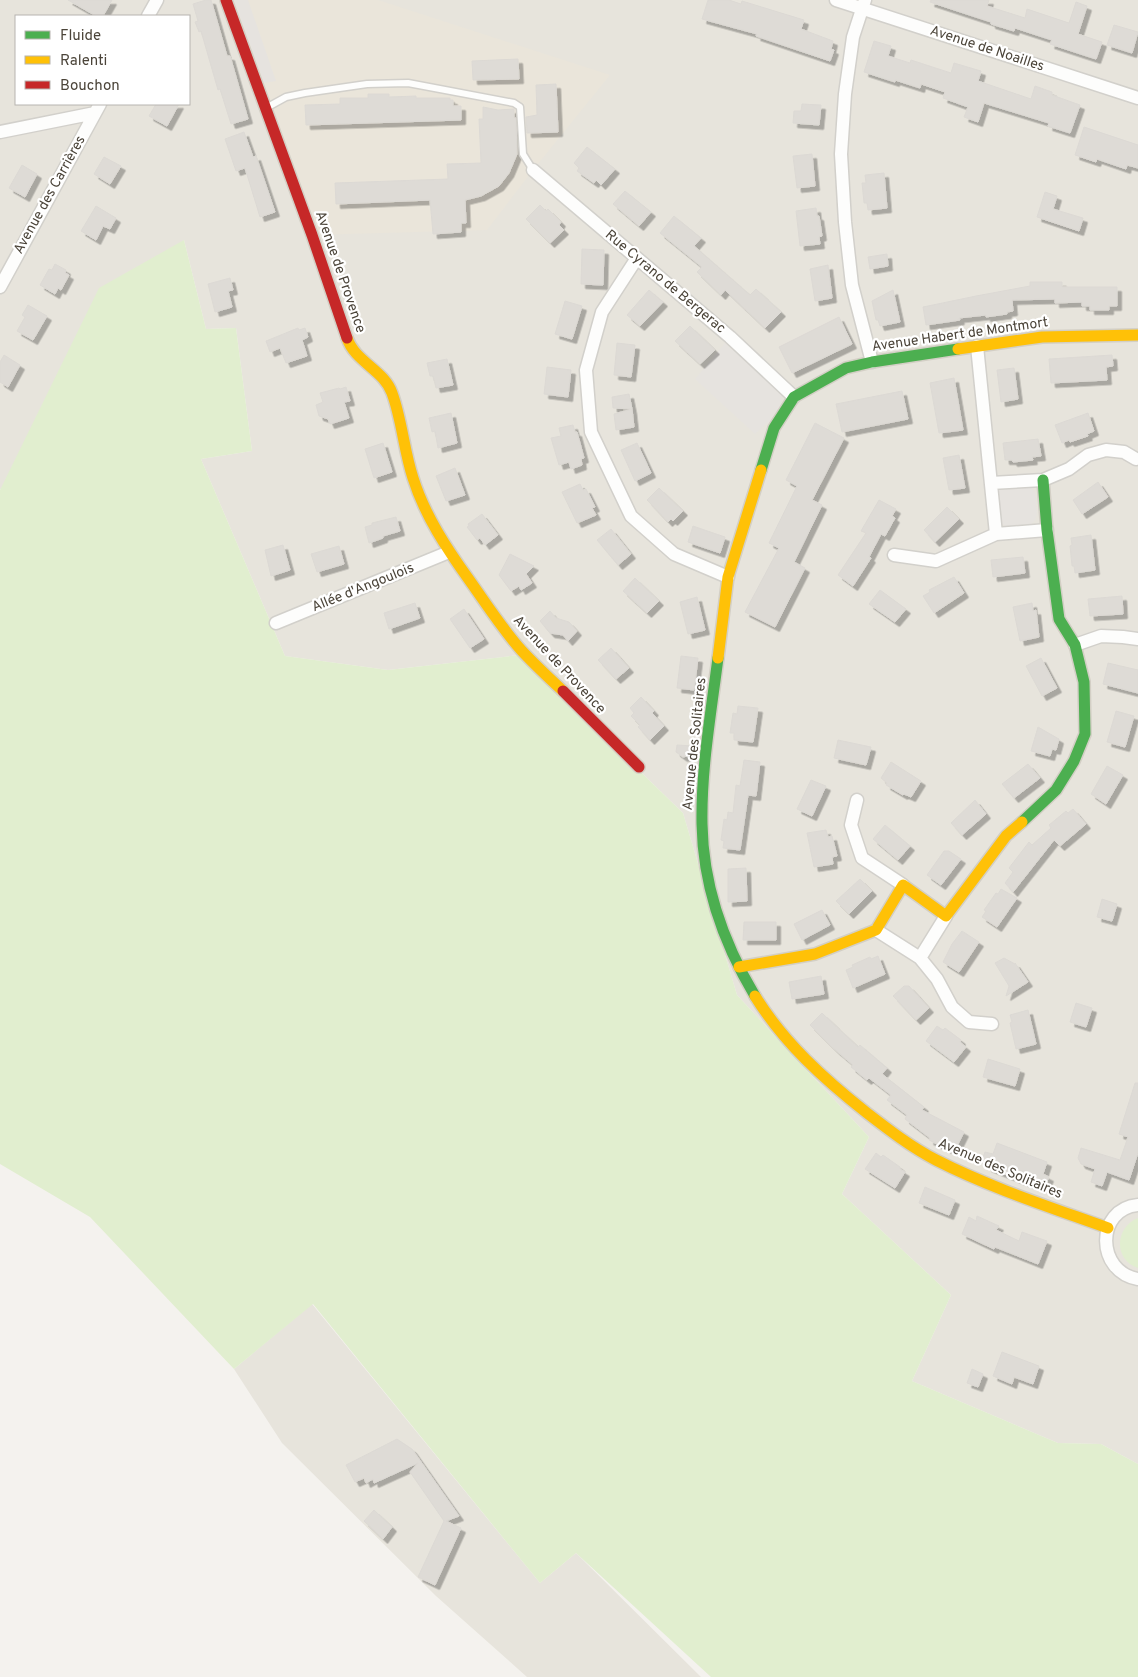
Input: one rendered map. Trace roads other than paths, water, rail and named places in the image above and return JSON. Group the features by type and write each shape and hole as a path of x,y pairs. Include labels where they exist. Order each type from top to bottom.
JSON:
{"street":[{"path":"149,15 157,0"},
{"name":"Avenue de Provence","path":"226,0 312,235 345,334 357,356 380,376 392,392 414,479 432,524 449,552 522,652 639,768"},
{"name":"Avenue de Noailles","path":"836,0 864,4 1138,98"},
{"path":"864,4 852,46 845,94 842,154 845,222 852,285 872,362"},
{"path":"0,132 97,109"},
{"name":"Avenue des Carrières","path":"0,287 97,109"},
{"name":"Rue Cyrano de Bergerac","path":"533,170 730,337 794,397"},
{"path":"637,258 602,312 586,370 591,432 631,516 674,554 728,577"},
{"name":"Avenue Habert de Montmort","path":"794,397 846,368 872,362 1042,337 1138,335"},
{"path":"976,346 996,534"},
{"name":"Avenue des Solitaires","path":"794,397 774,428 728,577 703,781 702,830 708,882 724,936 738,968 759,1003 801,1055 843,1093 901,1139 947,1166 994,1186 1108,1228"},
{"path":"991,483 1043,480 1069,469 1088,455 1106,450 1124,452 1136,458"},
{"path":"920,958 946,916 1006,836 1056,790 1074,761 1084,734 1084,682 1074,645 1059,619 1052,552 1047,530 1043,480"},
{"path":"894,556 936,561 996,534 1047,530"},
{"name":"Allée d'Angoulois","path":"276,623 449,552"},
{"path":"1074,645 1102,636 1138,639"},
{"path":"858,800 851,826 862,858 946,916"},
{"path":"738,968 815,954 876,930 903,885"},
{"path":"876,930 920,958 937,979 952,1007 969,1022 992,1024"},
{"path":"1138,1205 1123,1210 1114,1218 1108,1228 1106,1239 1106,1249 1110,1260 1116,1268 1125,1275 1138,1279"}],"lane":[{"path":"265,108 286,97 366,84 408,83 514,102 520,107 523,154 533,170"}]}
